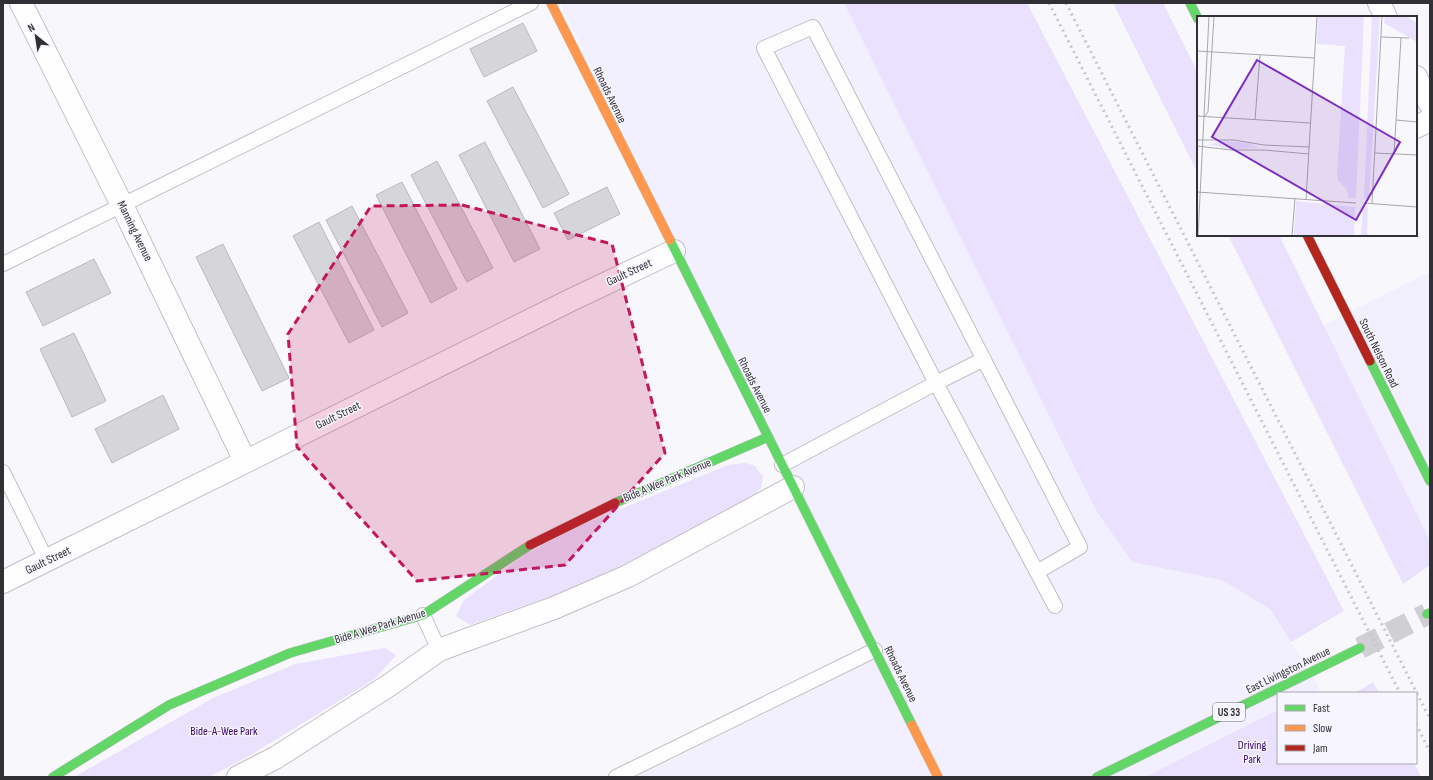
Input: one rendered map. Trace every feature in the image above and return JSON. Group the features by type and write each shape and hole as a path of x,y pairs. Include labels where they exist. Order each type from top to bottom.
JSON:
{"street":[{"name":"Manning Avenue","path":"21,3 122,205 245,461"},
{"name":"Rhoads Avenue","path":"551,3 938,777"},
{"path":"1190,3 1197,17"},
{"path":"1379,3 1386,16"},
{"path":"1417,78 1430,104"},
{"path":"1417,126 1430,120"},
{"name":"South Nelson Road","path":"1308,236 1430,481"},
{"name":"Gault Street","path":"3,582 585,293 674,251"},
{"name":"Bide A Wee Park Avenue","path":"53,777 169,705 290,652 423,615 523,548 637,492 768,437"},
{"path":"238,777 275,758 388,686 439,650 554,608 628,576 793,487"},
{"name":"East Livingston Avenue","path":"1097,777 1360,648"}],"lane":[{"path":"3,264 531,3"},
{"path":"1037,572 1080,547 813,27 764,48 936,383 1055,606"},
{"path":"782,465 984,359"},
{"path":"3,472 47,561"},
{"path":"423,615 439,650"},
{"path":"616,777 875,650"}],"highlighted area":[{"path":"462,205 612,244 665,453 565,565 417,581 297,447 288,334 371,206"}],"shaded area":[{"path":"560,3 844,3 1097,512 1132,562 1222,580 1271,610 1320,689 1315,692 1277,692 1277,711 1145,777 613,777 873,647"},
{"path":"1430,272 1430,541 1324,325"}],"green space":[{"path":"844,3 1027,3 1344,611 1291,642 1271,610 1222,580 1132,562 1097,512"},
{"path":"1113,3 1163,3 1197,71 1197,172"},
{"path":"1229,236 1279,236 1430,541 1430,565 1403,584"},
{"path":"745,463 755,466 763,477 761,488 753,496 622,566 569,590 470,625 456,616 464,600 526,554 584,524 728,465"},
{"name":"Bide-A-Wee Park","path":"385,648 396,655 375,679 249,756 209,777 74,777 213,698 295,664"},
{"path":"1373,682 1378,692 1357,692"},
{"name":"Driving Park","path":"1277,711 1277,764 1414,764 1421,777 1145,777"}],"building":[{"path":"523,23 537,51 484,77 470,49"},
{"path":"513,87 569,194 543,208 487,101"},
{"path":"485,142 540,249 514,262 459,155"},
{"path":"437,161 493,268 467,282 411,175"},
{"path":"402,182 457,289 431,303 376,195"},
{"path":"607,187 620,214 568,240 554,213"},
{"path":"352,206 408,313 382,327 326,220"},
{"path":"319,222 374,330 349,343 293,236"},
{"path":"223,244 289,378 262,391 196,257"},
{"path":"94,259 111,293 43,326 26,292"},
{"path":"74,333 106,401 72,417 40,349"},
{"path":"163,395 179,429 112,463 95,429"}],"tunnel":[{"path":"1360,648 1427,614"}],"railway":[{"path":"1049,3 1399,692"},
{"path":"1066,3 1416,692"},
{"path":"1417,693 1430,719"},
{"path":"1417,726 1430,752"}],"traffic: fast":[{"path":"1190,3 1197,17"},
{"path":"670,240 912,725"},
{"path":"1370,361 1430,481"},
{"path":"615,503 768,437"},
{"path":"53,777 169,705 290,653 423,615 530,545"},
{"path":"1097,777 1360,648"}],"traffic: slow":[{"path":"551,3 670,240"},
{"path":"912,725 938,777"}],"traffic: jam":[{"path":"1308,236 1370,361"},
{"path":"530,545 615,503"}]}
